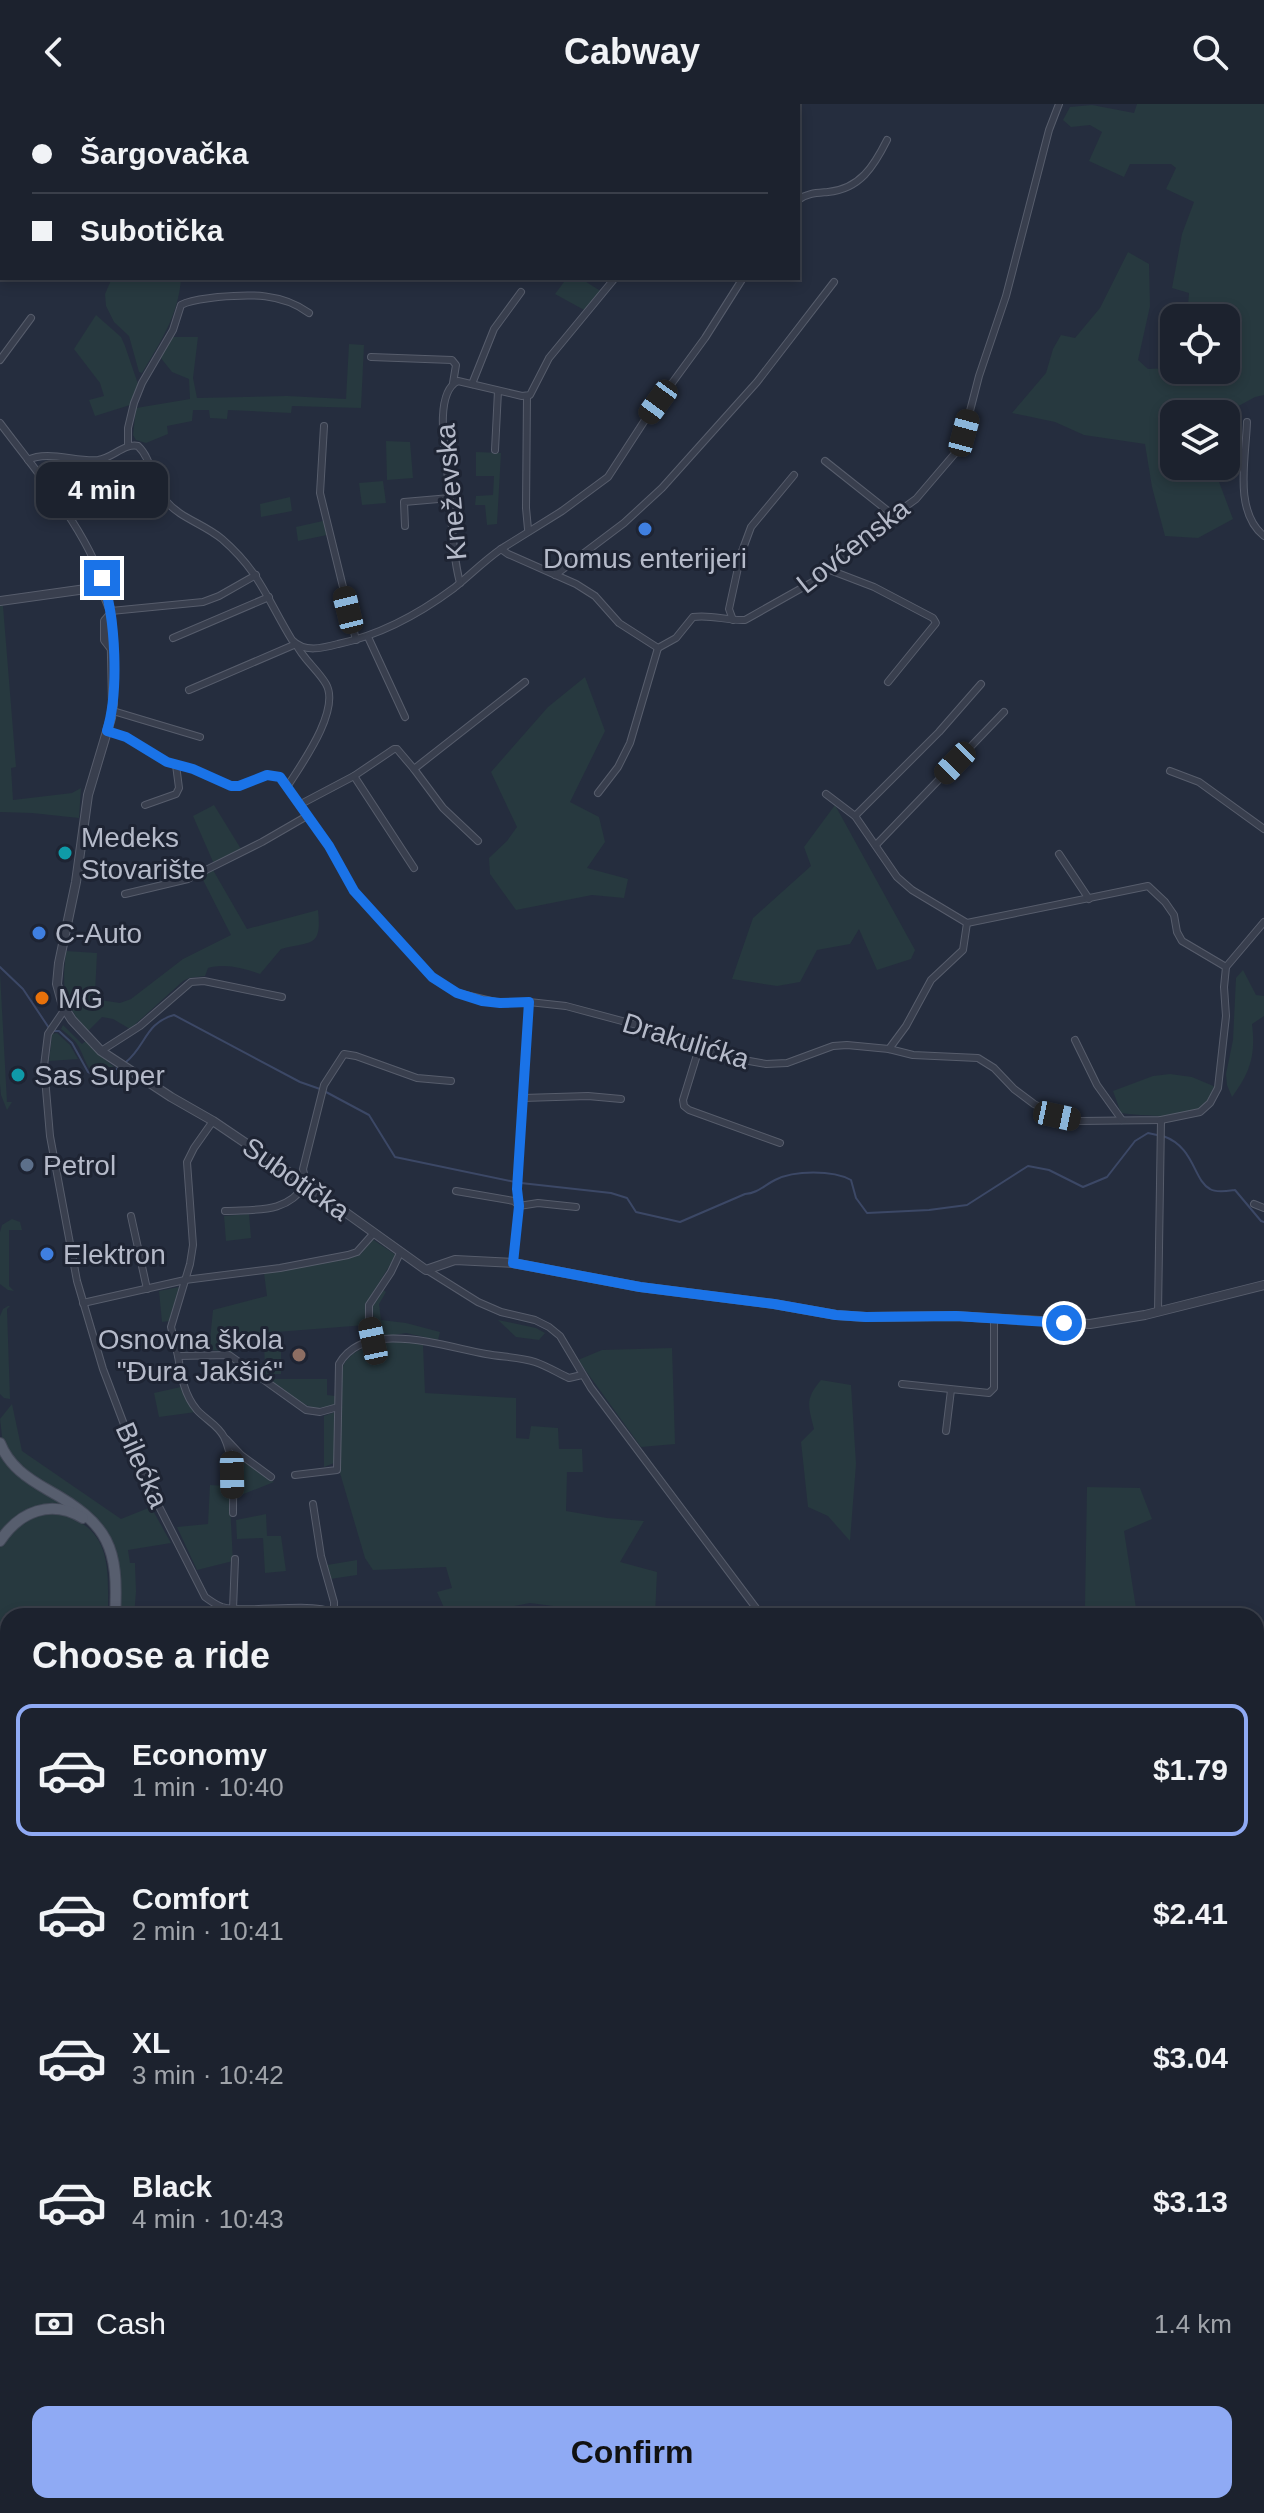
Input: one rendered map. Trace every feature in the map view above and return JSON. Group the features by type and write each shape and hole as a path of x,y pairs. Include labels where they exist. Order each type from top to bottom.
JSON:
{"main road":[{"path":"0,1443 19,1471 83,1511 101,1530 114,1559 115,1608"},
{"path":"0,1541 20,1518 45,1509 66,1510 101,1530"}],"street":[{"name":"Lovćenska","path":"658,648 676,638 693,617 713,615 733,621 752,617 816,580 916,499 947,465 963,438 979,376 1006,296 1045,144 1059,104"},
{"path":"800,198 853,186 873,167 887,140"},
{"path":"528,529 527,396 549,358 613,280"},
{"path":"189,690 296,644 319,648 368,637 427,606 528,529 562,511 608,477 742,280"},
{"path":"555,575 624,523 662,488 757,382 834,282"},
{"path":"472,384 494,329 521,292"},
{"path":"128,445 128,428 134,403 173,330 181,305 203,299 252,295 267,296 309,313"},
{"path":"0,360 31,318"},
{"path":"371,357 452,360 456,365 453,383"},
{"name":"Kneževska","path":"460,583 445,463 443,419 447,393 458,381 527,396"},
{"path":"495,450 498,391"},
{"path":"1247,422 1244,500 1256,530 1264,536"},
{"name":"Subotička","path":"0,423 74,526 97,568 111,612 113,711 88,795 76,882 59,963 57,984 65,1009 101,1051 213,1121 400,1253 478,1302 549,1327 560,1336 582,1375 753,1608"},
{"path":"324,426 320,493 356,640"},
{"path":"28,460 38,456 87,461 102,459 135,444 143,451 157,488 166,502 214,533 247,563 296,644 327,685 330,698 320,730 287,787 280,777 271,774 231,786 160,759 126,737 107,731"},
{"path":"825,461 893,515"},
{"path":"733,621 729,609 741,554 751,527 794,475"},
{"path":"405,526 404,502 450,498"},
{"path":"501,549 595,596 619,623 658,648 630,743 618,767 598,793"},
{"path":"93,588 97,568"},
{"path":"827,569 874,587 933,618 936,623 888,682"},
{"path":"111,612 203,602 256,575"},
{"path":"0,601 93,588 101,591 108,601"},
{"path":"173,638 269,597"},
{"path":"368,637 405,717"},
{"path":"414,769 525,682"},
{"path":"855,816 939,732 981,684"},
{"path":"113,711 200,737"},
{"path":"876,845 1004,712"},
{"path":"299,805 397,749 443,808 478,841"},
{"path":"145,805 176,794 179,788 176,765"},
{"path":"1170,771 1199,782 1264,829"},
{"path":"354,776 414,868"},
{"name":"Drakulićka","path":"287,787 329,846 354,891 432,977 457,993 482,1001 566,1006 637,1025 738,1059 766,1064 787,1063 833,1046 858,1045 913,1055 978,1058 994,1068 1034,1104 1057,1116 1080,1121 1161,1120 1200,1112 1210,1103 1218,1088 1226,1016 1226,967"},
{"path":"826,794 855,816 897,877 912,890 967,923 1148,886 1174,915 1182,941 1226,967 1264,922"},
{"path":"125,894 199,874 307,816"},
{"path":"1059,854 1089,899"},
{"path":"889,1049 906,1026 931,980 963,950 967,923"},
{"path":"101,1051 140,1026 191,982 204,981 282,997"},
{"path":"513,1263 519,1206 517,1189 529,1002"},
{"name":"Bilećka","path":"65,1009 48,1034 44,1066 50,1136 83,1303 106,1379 144,1477 205,1597 229,1608"},
{"path":"1075,1040 1097,1085 1122,1120"},
{"path":"700,1045 683,1100 684,1106 780,1143"},
{"path":"225,1211 284,1205 295,1198 306,1184 303,1169 324,1085 344,1054 417,1078 451,1081"},
{"path":"523,1098 588,1096 621,1099"},
{"path":"1158,1312 1161,1120"},
{"path":"213,1121 187,1162 193,1245 171,1327 182,1381 197,1410 241,1455 271,1477"},
{"path":"456,1191 514,1201 519,1206"},
{"path":"519,1206 538,1203 576,1207"},
{"path":"1254,1204 1264,1208"},
{"path":"131,1216 147,1289"},
{"path":"83,1303 185,1280 280,1268 348,1255 357,1252 373,1234"},
{"path":"373,1341 369,1305 400,1253"},
{"path":"426,1270 455,1260 513,1263 640,1287 836,1315 956,1316 1090,1324 1158,1312 1264,1285"},
{"path":"902,1384 989,1393 994,1388 994,1319"},
{"path":"295,1475 337,1470 339,1364 353,1346 410,1338 534,1361 569,1378 582,1375"},
{"path":"178,1356 229,1355 300,1407 320,1412 338,1407"},
{"path":"946,1431 951,1390"},
{"path":"224,1436 231,1464 233,1513"},
{"path":"313,1504 321,1556 335,1608"},
{"path":"233,1608 235,1559"}],"shaded area":[{"path":"1137,104 1264,104 1264,395 1240,405 1240,400 1160,400 1160,480 1218,480 1233,519 1198,538 1165,536 1145,444 1084,435 1055,422 1012,413 1046,373 1061,335 1075,338 1100,308 1128,252 1149,264 1150,306 1138,360 1148,369 1160,368 1160,384 1240,384 1240,304 1188,304 1189,293 1172,288 1182,234 1194,202 1166,189 1176,168 1171,164 1130,164 1124,177 1089,161 1102,132 1090,125 1071,127 1063,120 1070,107 1092,105 1134,113"},
{"path":"111,280 181,280 173,316 142,373 139,372 129,336 114,322 106,306 105,294"},
{"path":"566,280 583,280 602,292 586,311 555,294"},
{"path":"96,315 121,337 138,384 130,405 95,416 89,400 104,396 100,383 74,349"},
{"path":"171,337 198,337 193,378 197,398 287,396 346,399 349,344 364,345 361,408 292,406 291,413 228,410 227,419 210,418 209,410 193,410 192,421 167,426 168,434 146,443 136,440 133,435 136,408 190,399 189,379 172,372 160,357"},
{"path":"386,441 410,442 413,478 387,480"},
{"path":"476,452 501,453 497,524 487,525 485,505 475,505 476,496 493,495 494,476 476,476"},
{"path":"383,481 386,503 362,505 359,483"},
{"path":"290,497 292,511 261,517 260,504"},
{"path":"323,521 327,535 298,541 296,527"},
{"path":"0,606 3,606 16,767 11,768 13,800 72,793 81,788 79,818 0,812"},
{"path":"585,677 605,731 570,802 599,817 605,842 587,868 628,879 624,898 592,895 516,910 490,874 489,858 517,827 491,772 548,707"},
{"path":"214,805 241,849 214,864 193,816"},
{"path":"835,805 915,950 911,959 877,970 859,929 850,944 817,950 800,982 777,986 732,979 753,918 811,866 804,847"},
{"path":"213,870 247,929 318,910 316,937 313,941 281,949 260,974 228,966 208,968 205,976 183,981 130,1029 113,1019 102,1017 88,1031 73,1012 66,995 66,951 97,953 95,994 100,1000 120,1003 131,999 183,959 231,935 201,876"},
{"path":"1243,970 1256,995 1264,996 1264,1016 1252,1024 1250,1063 1232,1097 1226,1074 1233,1040 1236,978"},
{"path":"0,973 7,1102 12,1102 7,1110 0,1084"},
{"path":"63,1025 82,1044 86,1041 115,1068 101,1077 96,1075 77,1044 61,1029"},
{"path":"57,1033 70,1045 78,1059 49,1061 52,1034"},
{"path":"1170,1074 1192,1077 1218,1088 1204,1108 1192,1114 1160,1116 1121,1113 1113,1091 1153,1076"},
{"path":"249,1214 251,1238 226,1241 224,1216"},
{"path":"12,1219 20,1222 22,1230 9,1230 9,1286 14,1291 0,1284 0,1232 2,1225"},
{"path":"372,1239 396,1255 366,1304 366,1325 238,1335 233,1352 209,1350 213,1310 267,1296 264,1273 356,1256"},
{"path":"179,1287 169,1321 162,1322 159,1291"},
{"path":"383,1290 386,1292 379,1304 381,1320 440,1332 438,1340 406,1333 377,1338 372,1306"},
{"path":"8,1306 10,1399 0,1394 0,1316"},
{"path":"498,1320 536,1328 545,1333 539,1340 516,1337"},
{"path":"264,1336 281,1336 281,1374 265,1374"},
{"path":"406,1341 423,1345 425,1393 516,1398 516,1438 529,1439 531,1426 558,1428 559,1449 582,1449 583,1472 567,1472 566,1511 644,1521 620,1562 657,1572 655,1608 568,1608 530,1603 505,1608 444,1608 437,1592 452,1588 446,1567 373,1570 365,1558 340,1473 341,1373 350,1356 377,1345"},
{"path":"672,1348 675,1444 641,1447 578,1360 602,1350"},
{"path":"264,1379 327,1379 327,1395 335,1396 335,1404 321,1408 309,1406"},
{"path":"821,1380 851,1385 856,1464 850,1541 828,1516 808,1507 801,1442 814,1429 809,1403 812,1392"},
{"path":"181,1387 196,1412 159,1417 154,1393"},
{"path":"12,1404 22,1451 121,1519 151,1507 171,1543 128,1550 130,1563 135,1563 135,1608 120,1608 116,1561 101,1525 91,1514 20,1468 3,1445 0,1419"},
{"path":"335,1412 334,1463 324,1467 324,1416"},
{"path":"230,1447 244,1462 274,1482 236,1497"},
{"path":"0,1451 70,1507 54,1506 0,1534"},
{"path":"210,1485 229,1486 233,1561 197,1570 177,1527 208,1524"},
{"path":"1087,1487 1140,1488 1152,1519 1124,1531 1136,1608 1085,1606"},
{"path":"56,1512 75,1519 98,1539 107,1565 108,1608 0,1608 0,1546 11,1531 38,1516"},
{"path":"266,1514 267,1536 281,1536 286,1571 265,1573 263,1538 237,1539 236,1520"},
{"path":"357,1560 357,1575 330,1579 327,1565"}],"waterway":[{"path":"0,967 23,989 49,1028 59,1031 72,1043 88,1072 100,1080 121,1066"},
{"path":"126,1062 157,1023 174,1015 300,1082 320,1089"},
{"path":"326,1092 369,1115 395,1157 515,1182"},
{"path":"521,1183 611,1193 627,1198 636,1212 680,1222 757,1191 783,1177 824,1173 851,1180 856,1198 867,1213 929,1210 967,1205 1028,1166 1049,1170 1083,1187 1107,1177 1135,1141 1148,1133 1157,1135"},
{"path":"1163,1136 1174,1141 1187,1155 1204,1185 1215,1191 1235,1190 1264,1222"}],"place":[{"name":"Domus enterijeri","path":"645,529"},
{"name":"Medeks Stovarište","path":"65,853"},
{"name":"C-Auto","path":"39,933"},
{"name":"MG","path":"42,998"},
{"name":"Sas Super","path":"18,1075"},
{"name":"Petrol","path":"27,1165"},
{"name":"Elektron","path":"47,1254"},
{"name":"Osnovna škola \"Đura Jakšić\"","path":"299,1355"}],"route":[{"path":"102,578 112,626 113,704 107,731 126,737 167,762 209,775 231,786 271,774 280,777 329,846 354,891 432,977 457,993 482,1001 529,1002 517,1189 519,1206 513,1263 601,1281 836,1315 956,1316 1064,1323"}]}
